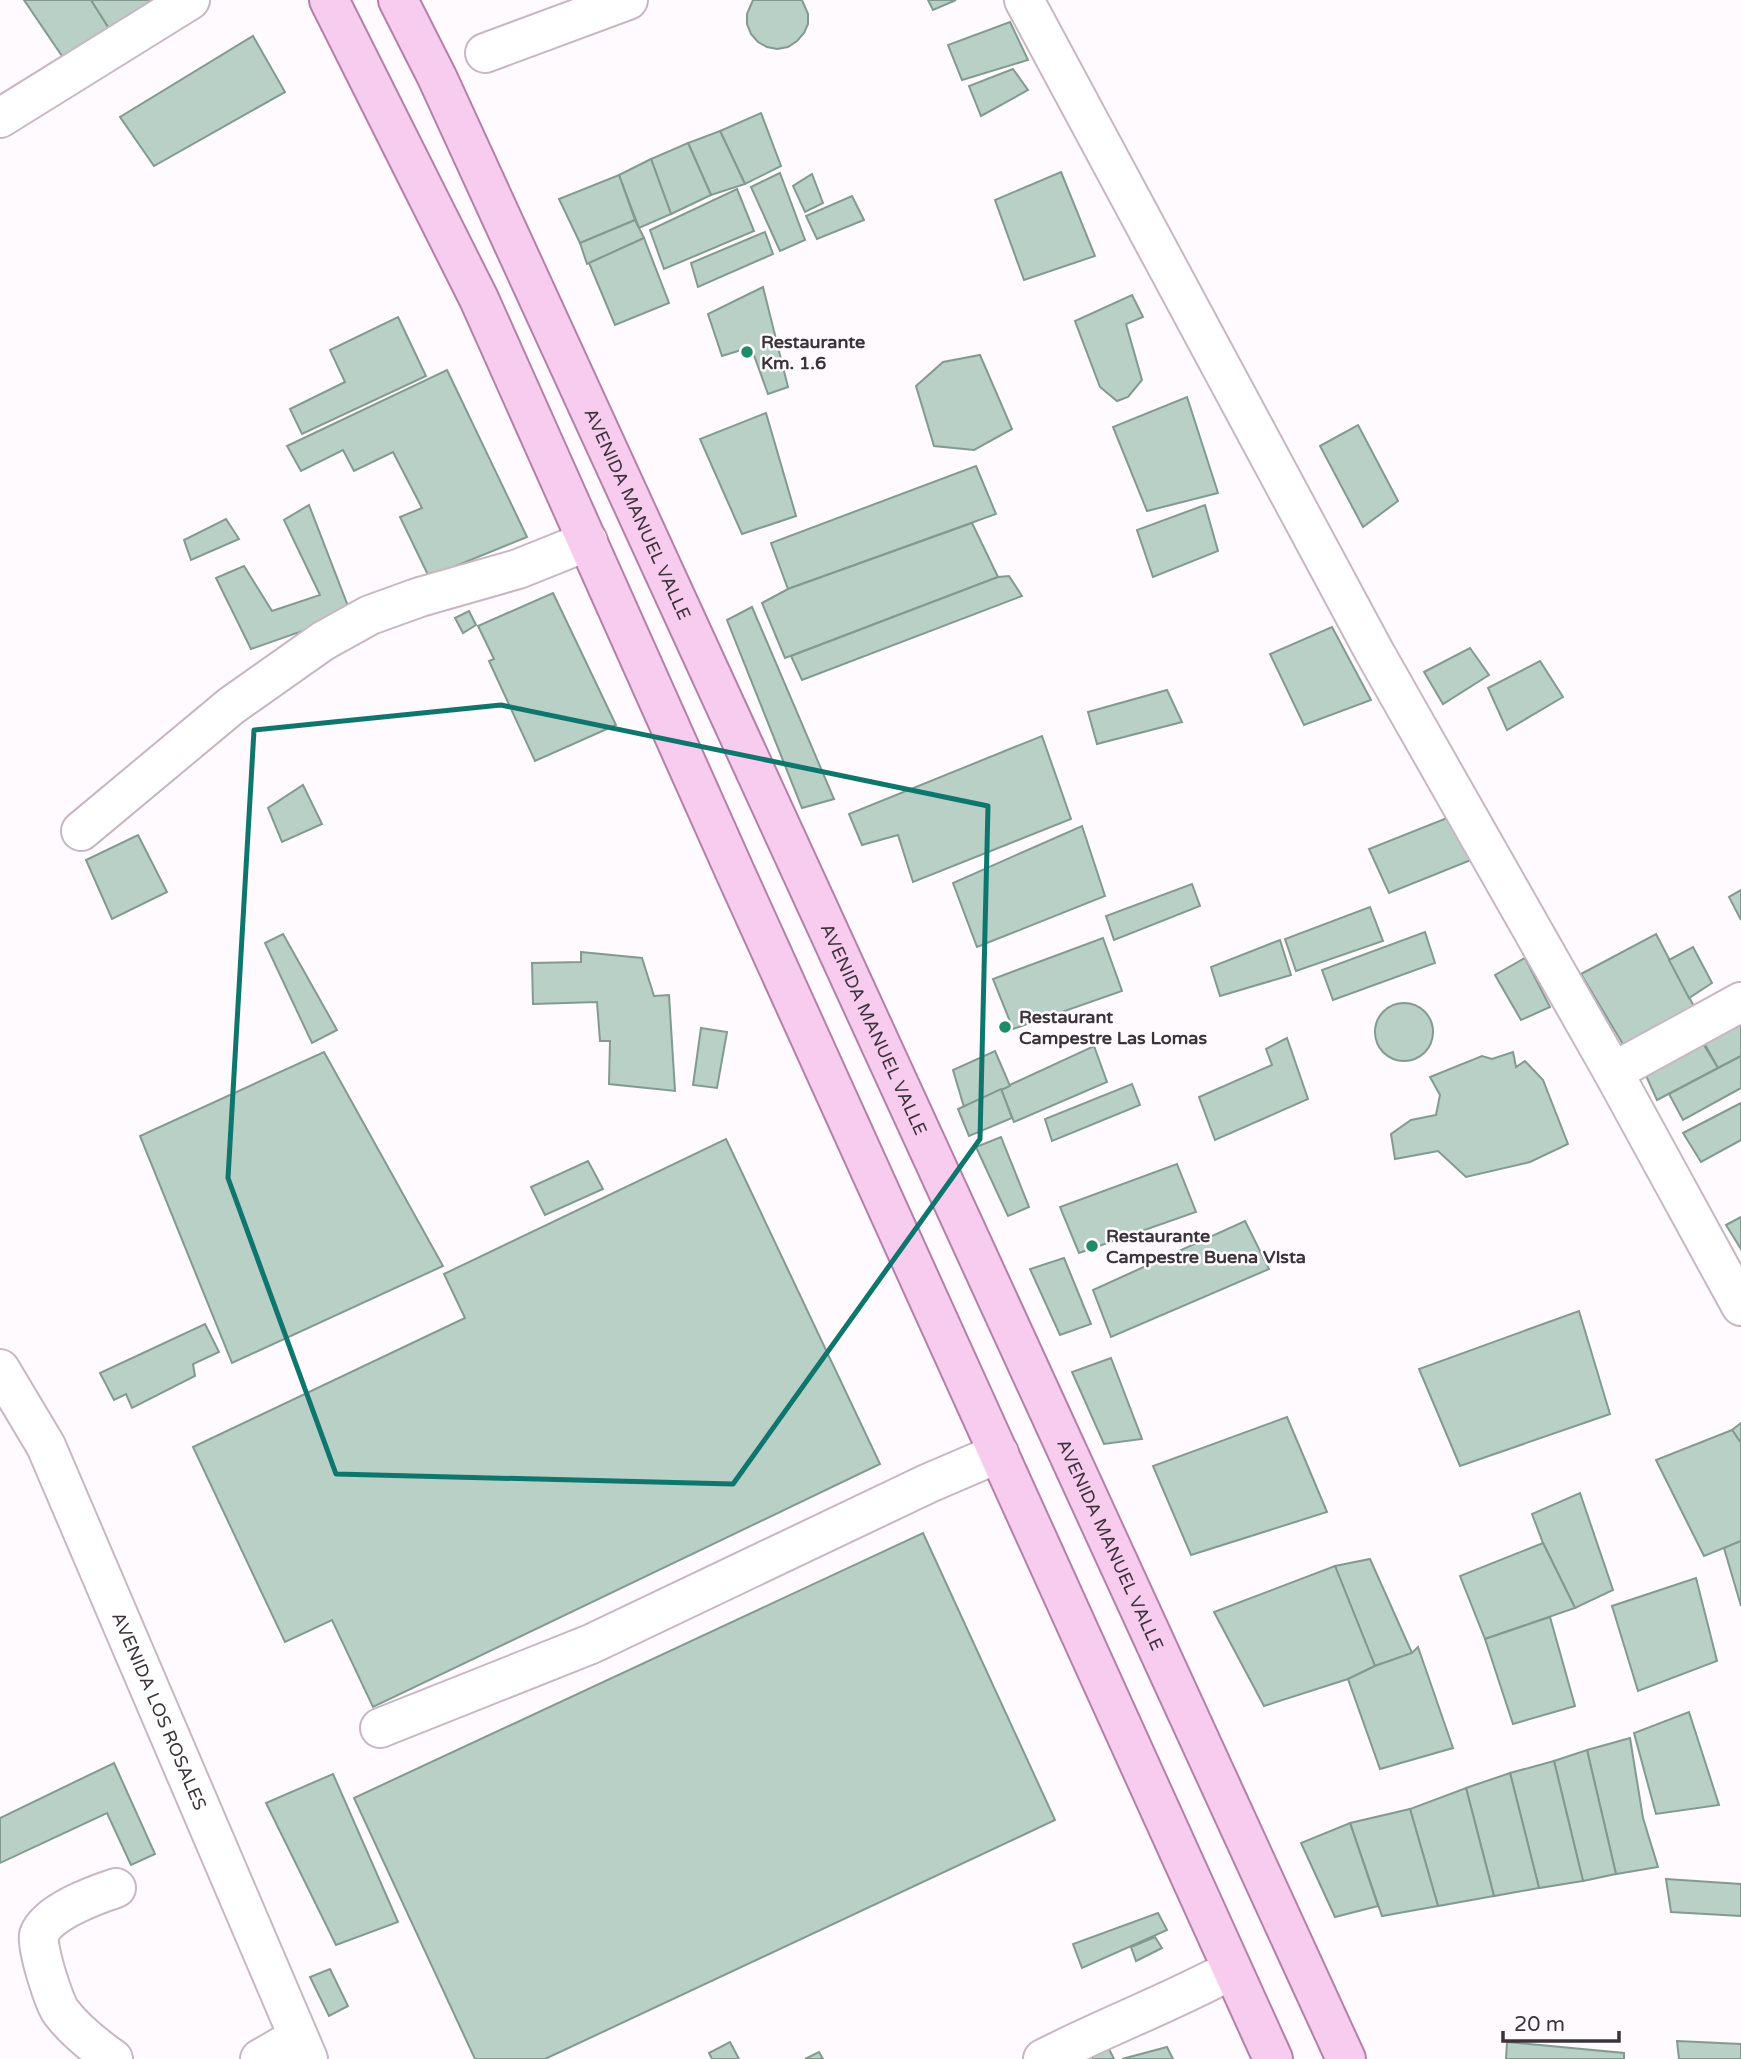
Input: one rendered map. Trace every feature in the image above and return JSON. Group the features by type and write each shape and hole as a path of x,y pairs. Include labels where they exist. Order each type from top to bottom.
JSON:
{"main road":[{"path":"330,0 479,299 735,872 1273,2059"},
{"name":"AVENIDA MANUEL VALLE","path":"398,0 443,89 1346,2059"}],"street":[{"path":"0,118 190,0"},
{"path":"485,52 628,0"},
{"path":"1024,0 1375,653 1613,1072 1741,1306"},
{"path":"81,831 231,706 323,641 370,615 420,597 518,569 588,541"},
{"path":"1613,1072 1741,1002"},
{"name":"AVENIDA LOS ROSALES","path":"0,1368 46,1446 303,2048"},
{"path":"380,1728 591,1644 916,1489 999,1453"},
{"path":"113,2059 60,2011 38,1948 39,1935 47,1922 89,1897 116,1888"},
{"path":"1043,2059 1082,2039 1185,1995 1231,1970"},
{"path":"260,2059 303,2048"}],"highlighted area":[{"path":"501,705 988,806 980,1139 733,1484 336,1474 228,1178 254,730"}],"building":[{"path":"24,0 91,0 112,33 66,62"},
{"path":"91,0 160,0 112,33"},
{"path":"753,0 802,0 808,14 804,33 788,47 777,49 758,42 747,24 747,14"},
{"path":"928,0 956,0 933,10"},
{"path":"1010,22 1028,60 962,80 948,45"},
{"path":"253,36 285,92 154,166 120,117"},
{"path":"1013,69 1028,90 981,116 969,86"},
{"path":"761,113 781,166 745,184 720,131"},
{"path":"720,131 745,184 711,195 688,143"},
{"path":"688,143 711,195 671,214 651,159"},
{"path":"651,159 671,214 639,228 619,175"},
{"path":"1061,172 1095,256 1024,280 995,200"},
{"path":"780,173 805,240 780,251 751,187"},
{"path":"812,174 823,203 805,212 793,186"},
{"path":"619,175 635,220 580,243 559,199"},
{"path":"737,189 754,231 664,269 650,230"},
{"path":"852,196 864,220 817,239 806,216"},
{"path":"635,220 644,238 587,264 580,243"},
{"path":"765,232 773,254 698,287 691,263"},
{"path":"644,238 669,303 615,325 589,263"},
{"path":"763,287 788,387 768,394 751,347 722,356 708,314"},
{"path":"1132,295 1143,317 1126,324 1142,380 1128,397 1117,401 1100,387 1075,321"},
{"path":"398,317 426,376 302,434 290,409 345,382 330,350"},
{"path":"980,355 1012,429 974,450 934,446 916,386 943,362"},
{"path":"447,370 527,537 429,577 400,517 422,508 393,452 354,471 343,450 301,471 287,446"},
{"path":"1187,397 1218,493 1147,511 1113,427"},
{"path":"766,413 796,516 742,534 700,439"},
{"path":"1358,425 1398,501 1363,527 1320,446"},
{"path":"976,466 996,514 788,589 771,543"},
{"path":"309,505 351,614 251,649 216,578 244,566 272,611 320,595 284,520"},
{"path":"1205,505 1218,551 1153,577 1137,530"},
{"path":"226,519 239,539 191,560 184,540"},
{"path":"972,523 998,577 785,658 762,603 788,589"},
{"path":"1009,576 1022,596 802,680 791,656 998,577"},
{"path":"553,593 616,725 535,761 489,661 494,659 478,626"},
{"path":"752,607 834,799 802,808 727,620"},
{"path":"469,611 476,625 463,633 455,618"},
{"path":"1332,627 1371,700 1304,725 1270,654"},
{"path":"1470,648 1489,675 1443,704 1424,672"},
{"path":"1540,661 1563,697 1507,730 1488,688"},
{"path":"1167,690 1182,722 1097,744 1088,712"},
{"path":"1042,736 1071,819 913,882 898,835 862,845 849,814"},
{"path":"303,785 322,824 282,842 268,808"},
{"path":"1447,818 1471,860 1389,893 1369,849"},
{"path":"1082,826 1105,896 977,947 953,883"},
{"path":"138,835 167,892 112,919 86,860"},
{"path":"1192,884 1200,906 1114,940 1106,916"},
{"path":"1741,890 1741,920 1729,897"},
{"path":"1370,907 1383,941 1296,971 1285,939"},
{"path":"1425,932 1435,963 1333,1000 1322,970"},
{"path":"283,934 337,1030 312,1043 265,943"},
{"path":"1656,934 1698,1014 1627,1051 1581,974"},
{"path":"1103,938 1122,991 1013,1029 993,979"},
{"path":"1280,940 1291,975 1220,996 1211,967"},
{"path":"1693,947 1712,983 1689,998 1669,960"},
{"path":"581,952 642,958 654,996 669,995 675,1091 609,1084 610,1041 600,1041 597,1002 533,1004 532,963 581,962"},
{"path":"1525,958 1550,1007 1521,1020 1495,975"},
{"path":"1404,1003 1415,1005 1428,1016 1433,1032 1431,1043 1420,1056 1404,1061 1393,1059 1380,1048 1375,1032 1377,1021 1388,1008"},
{"path":"1741,1020 1741,1056 1718,1068 1703,1041"},
{"path":"701,1028 727,1032 717,1088 693,1085"},
{"path":"1699,1037 1718,1068 1657,1100 1643,1069"},
{"path":"1287,1038 1308,1099 1215,1140 1199,1097 1272,1065 1266,1049"},
{"path":"1094,1046 1107,1082 1014,1122 1001,1089"},
{"path":"995,1051 1010,1086 964,1107 953,1070"},
{"path":"324,1052 443,1266 232,1363 140,1136"},
{"path":"1513,1052 1516,1067 1525,1061 1543,1080 1568,1144 1530,1162 1466,1177 1438,1151 1395,1159 1391,1134 1411,1120 1436,1115 1440,1095 1430,1077 1482,1056 1492,1059"},
{"path":"1741,1056 1741,1088 1683,1120 1669,1094"},
{"path":"1132,1084 1140,1105 1052,1141 1045,1119"},
{"path":"1001,1089 1012,1118 969,1136 958,1109"},
{"path":"1741,1103 1741,1140 1701,1162 1683,1133"},
{"path":"1001,1137 1029,1207 1008,1216 976,1147"},
{"path":"726,1139 880,1464 373,1707 332,1620 285,1642 193,1447 465,1318 444,1274"},
{"path":"588,1161 603,1189 545,1215 531,1187"},
{"path":"1177,1164 1196,1212 1079,1253 1060,1207"},
{"path":"1741,1217 1741,1249 1726,1225"},
{"path":"1245,1221 1269,1269 1111,1337 1093,1290"},
{"path":"1064,1258 1091,1324 1060,1335 1030,1269"},
{"path":"1579,1311 1610,1414 1460,1466 1419,1369"},
{"path":"205,1324 219,1352 193,1364 195,1376 132,1408 126,1394 114,1400 100,1373"},
{"path":"1111,1358 1142,1439 1104,1444 1072,1372"},
{"path":"1287,1417 1327,1512 1191,1555 1153,1466"},
{"path":"1741,1423 1741,1443 1732,1430"},
{"path":"1732,1430 1741,1443 1741,1541 1704,1556 1656,1460"},
{"path":"1580,1493 1613,1590 1575,1608 1532,1514"},
{"path":"923,1533 1055,1820 545,2059 475,2059 354,1798"},
{"path":"1741,1541 1741,1606 1724,1548"},
{"path":"1543,1543 1575,1608 1485,1639 1460,1576"},
{"path":"1370,1559 1412,1653 1375,1666 1335,1566"},
{"path":"1335,1566 1375,1666 1348,1679 1264,1706 1214,1612"},
{"path":"1696,1578 1717,1661 1638,1691 1612,1606"},
{"path":"1550,1617 1575,1706 1513,1724 1485,1639"},
{"path":"1418,1647 1453,1748 1380,1769 1348,1679 1412,1653"},
{"path":"1689,1712 1719,1805 1656,1814 1634,1733"},
{"path":"1630,1738 1643,1818 1658,1867 1616,1874 1587,1750"},
{"path":"1587,1750 1616,1874 1583,1881 1554,1761"},
{"path":"1554,1761 1583,1881 1539,1888 1510,1773"},
{"path":"114,1763 155,1854 131,1865 107,1813 0,1863 0,1818"},
{"path":"1510,1773 1539,1888 1494,1896 1466,1788"},
{"path":"333,1774 398,1922 336,1945 266,1803"},
{"path":"1466,1788 1494,1896 1438,1906 1410,1809"},
{"path":"1410,1809 1438,1906 1382,1916 1350,1823"},
{"path":"1350,1823 1378,1906 1335,1917 1301,1843"},
{"path":"1666,1879 1741,1884 1741,1916 1671,1912"},
{"path":"1158,1913 1167,1930 1082,1968 1073,1944"},
{"path":"1155,1937 1162,1948 1136,1961 1131,1947"},
{"path":"330,1969 348,2006 329,2016 310,1977"},
{"path":"1677,2041 1741,2044 1741,2059 1679,2059"},
{"path":"730,2042 739,2059 712,2059 709,2053"},
{"path":"1507,2042 1624,2053 1624,2059 1506,2059"},
{"path":"1107,2045 1114,2059 1093,2059 1089,2052"},
{"path":"1167,2047 1173,2059 1122,2059"},
{"path":"819,2052 823,2059 805,2059"}],"place":[{"name":"Restaurante Km. 1.6","path":"747,352"},
{"name":"Restaurant Campestre Las Lomas","path":"1005,1027"},
{"name":"Restaurante Campestre Buena VIsta","path":"1092,1246"}]}
